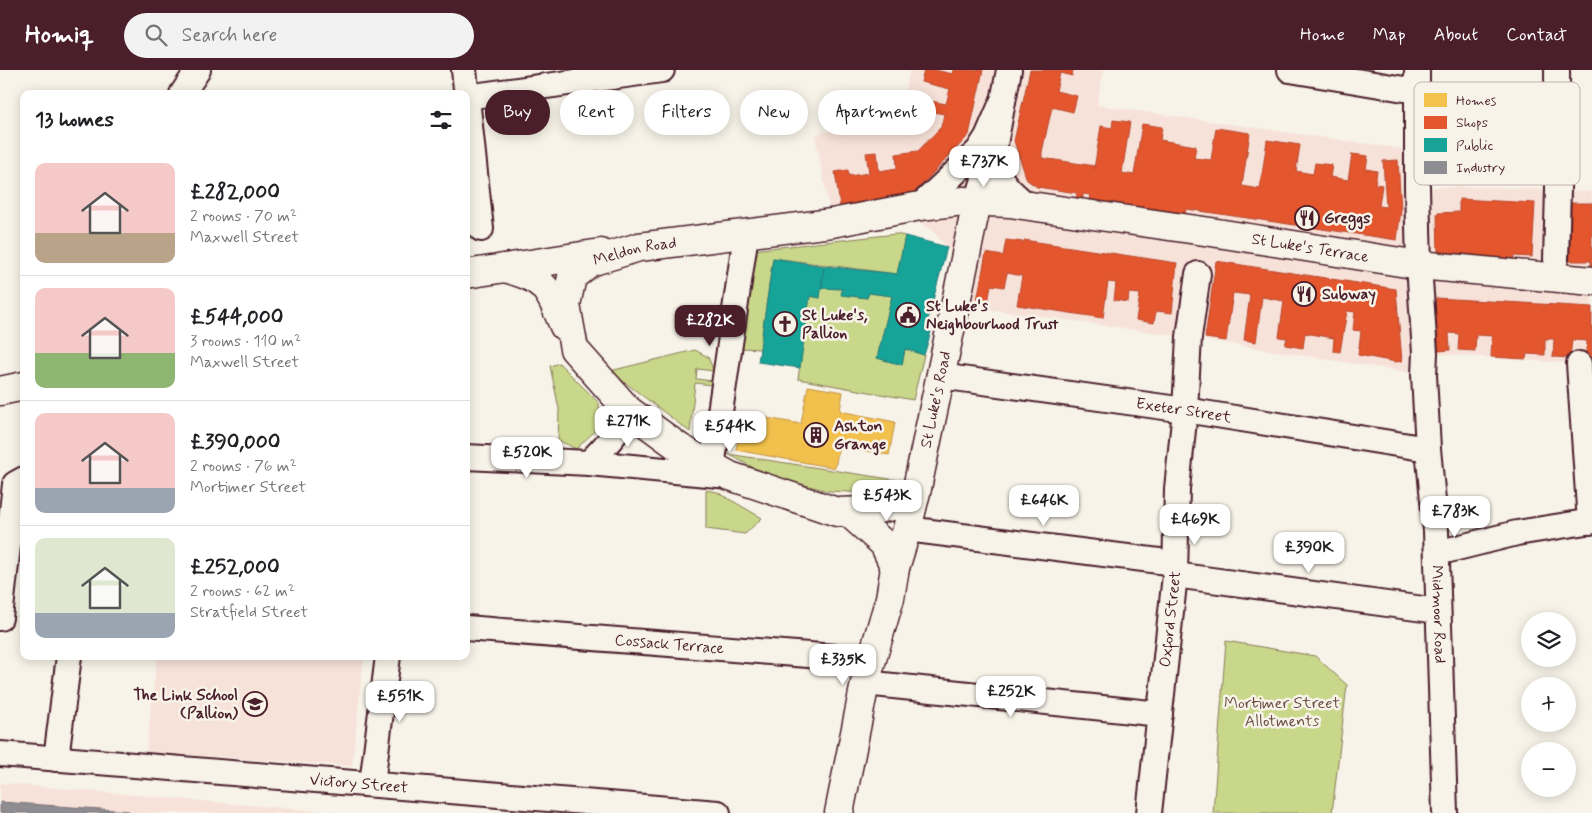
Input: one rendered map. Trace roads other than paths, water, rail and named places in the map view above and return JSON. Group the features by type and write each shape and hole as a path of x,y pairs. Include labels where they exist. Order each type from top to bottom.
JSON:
{"street":[{"path":"185,90 198,70"},
{"path":"464,70 466,90"},
{"path":"470,97 662,70"},
{"path":"978,202 995,144 1009,70"},
{"path":"1290,70 1416,80"},
{"path":"963,269 962,247 958,228 953,222 920,206 978,151 987,137 1003,100"},
{"path":"470,123 482,229"},
{"path":"995,144 996,167 999,175 1006,186 1028,206"},
{"name":"Midmoor Road","path":"1418,185 1419,265 1425,353 1424,375 1428,449 1436,553 1446,813"},
{"path":"1556,260 1558,185"},
{"name":"Meldon Road","path":"574,349 566,305 572,277 590,262 639,247 832,223 946,202 1010,203 1028,206"},
{"name":"St Luke's Road","path":"839,813 869,671 890,598 895,568 917,488 978,202"},
{"path":"963,269 975,245 994,218 1028,206"},
{"name":"St Luke's Terrace","path":"1028,206 1211,232 1419,265 1592,281"},
{"path":"721,472 746,234"},
{"path":"470,273 639,247"},
{"path":"503,268 523,272 544,284 555,304 574,349 628,410 680,448 721,472 837,512 868,511 897,505 917,488"},
{"name":"Oxford Street","path":"1149,813 1175,569 1177,489 1185,410 1189,337 1198,274"},
{"path":"1436,553 1516,533 1591,522 1579,364"},
{"name":"Exeter Street","path":"940,376 1185,410 1428,449"},
{"path":"0,391 20,387"},
{"path":"589,463 624,422 628,410"},
{"path":"470,457 721,472"},
{"path":"0,618 19,482"},
{"path":"848,512 884,544 895,568"},
{"path":"907,529 1438,611"},
{"name":"Cossack Terrace","path":"470,628 869,671 1160,714"},
{"path":"56,758 68,660"},
{"path":"372,784 388,660"},
{"name":"Victory Street","path":"0,754 718,813"}],"place":[{"name":"Greggs","path":"1307,218"},
{"name":"Subway","path":"1304,294"},
{"name":"St Luke's Neighbourhood Trust","path":"908,315"},
{"name":"St Luke's, Pallion","path":"785,324"},
{"name":"Ashton Grange","path":"816,435"},
{"name":"The Link School (Pallion)","path":"255,704"}],"park label":[{"name":"Mortimer Street Allotments","path":"1282,712"}]}
